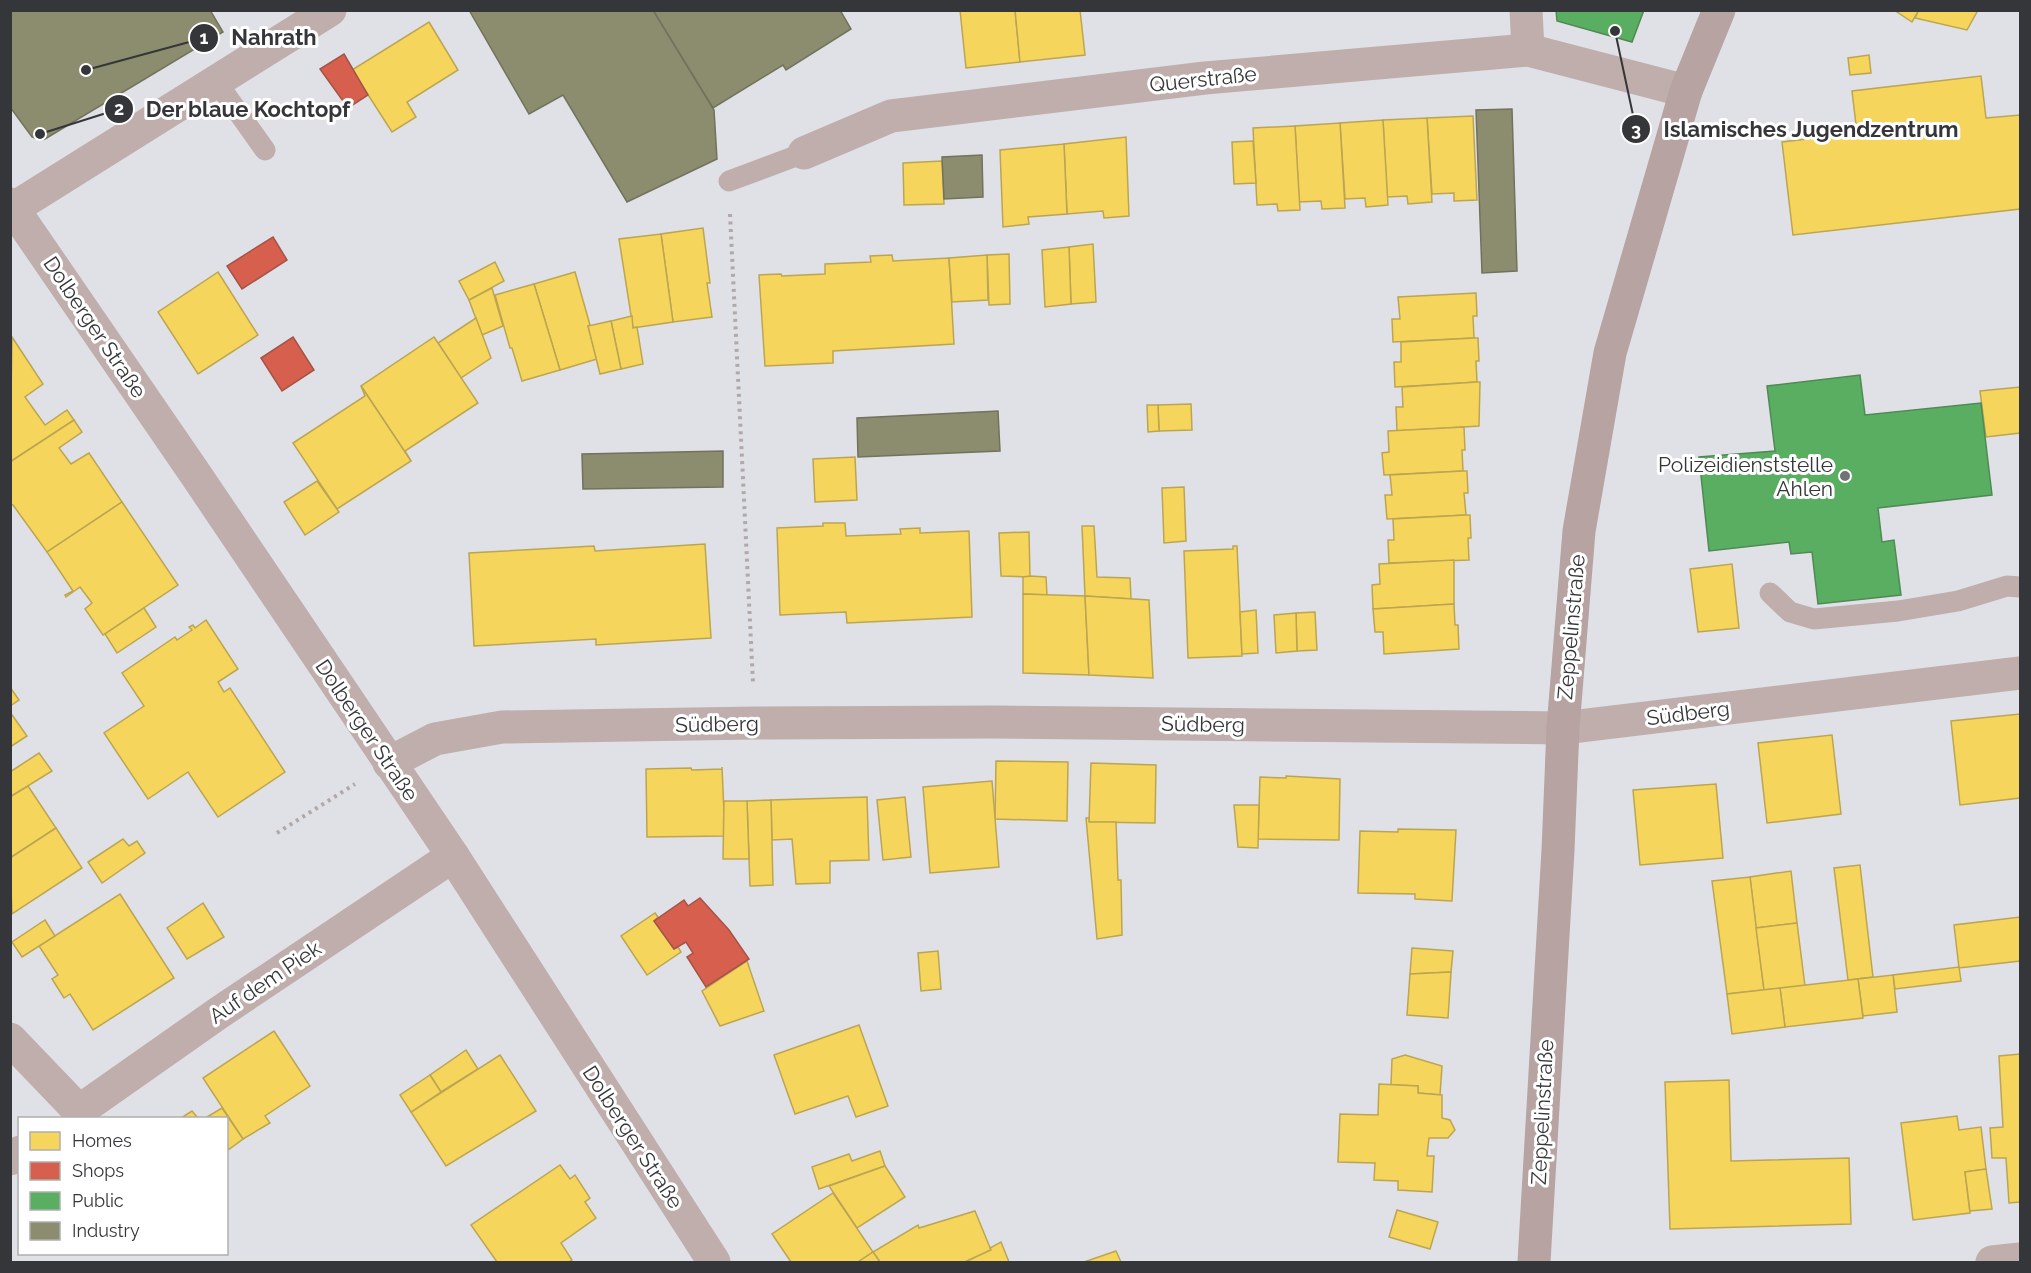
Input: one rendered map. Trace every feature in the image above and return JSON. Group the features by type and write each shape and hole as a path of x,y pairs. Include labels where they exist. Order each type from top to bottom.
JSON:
{"main road":[{"name":"Zeppelinstraße","path":"1534,1263 1563,728 1579,531 1610,354 1686,91 1719,10"}],"street":[{"path":"12,206 330,10"},
{"path":"1526,10 1528,50"},
{"name":"Querstraße","path":"804,153 891,116 1205,78 1528,50 1686,91"},
{"name":"Dolberger Straße","path":"12,206 203,484 453,856 714,1263"},
{"name":"Südberg","path":"389,763 435,740 502,727 993,722 1563,728 2020,673"},
{"name":"Auf dem Piek","path":"10,1039 73,1115 220,1012 453,856"},
{"path":"1992,1263 2020,1259"}],"lane":[{"path":"216,81 265,150"},
{"name":"Querstraße","path":"729,181 804,153"},
{"path":"1770,593 1790,612 1814,619 1898,611 1958,601 2007,586 2020,587"}],"path":[{"path":"729,181 754,723"},
{"path":"277,833 389,763"}],"building: Homes":[{"path":"960,10 1015,10 1020,62 966,68"},
{"path":"1015,10 1080,10 1085,55 1020,62"},
{"path":"1894,10 1919,10 1912,22"},
{"path":"1919,10 1978,10 1967,30 1915,18"},
{"path":"429,22 458,70 407,102 416,117 392,132 352,70"},
{"path":"1869,55 1871,73 1850,75 1848,58"},
{"path":"1981,76 1986,118 2020,115 2020,209 1793,235 1782,142 1857,133 1852,91"},
{"path":"1473,116 1477,200 1454,201 1454,193 1432,194 1427,118"},
{"path":"1427,118 1432,202 1408,204 1407,196 1387,197 1383,120"},
{"path":"1383,120 1388,205 1366,207 1365,198 1345,199 1340,123"},
{"path":"1340,123 1345,208 1322,209 1321,201 1299,202 1295,126"},
{"path":"1295,126 1300,210 1278,211 1277,204 1257,205 1253,128"},
{"path":"1126,137 1129,216 1104,218 1103,211 1067,214 1064,144"},
{"path":"1253,141 1256,183 1234,184 1232,142"},
{"path":"1064,144 1067,214 1028,217 1029,224 1003,227 1000,150"},
{"path":"942,161 944,204 904,205 903,163"},
{"path":"703,228 712,317 673,322 661,234"},
{"path":"661,234 673,322 633,328 619,239"},
{"path":"1093,244 1096,302 1071,304 1069,247"},
{"path":"1069,247 1071,304 1045,307 1042,250"},
{"path":"1009,254 1010,304 989,305 987,255"},
{"path":"892,255 893,261 949,258 954,344 833,351 833,363 765,366 759,275 825,274 825,264 871,262 870,256"},
{"path":"987,255 988,300 952,302 949,258"},
{"path":"495,262 504,281 469,300 459,281"},
{"path":"218,272 258,335 198,374 158,312"},
{"path":"575,272 597,359 560,370 534,284"},
{"path":"534,284 560,370 522,381 495,295"},
{"path":"492,288 503,326 482,335 469,300"},
{"path":"1476,293 1477,316 1473,316 1474,338 1393,342 1392,319 1400,319 1398,297"},
{"path":"632,316 633,328 637,327 643,364 621,369 611,321"},
{"path":"476,318 491,358 461,378 438,343"},
{"path":"611,321 621,369 600,374 588,326"},
{"path":"12,337 43,384 25,397 45,425 67,410 74,420 10,462"},
{"path":"434,337 478,403 405,451 411,461 361,386"},
{"path":"1478,338 1477,382 1395,387 1394,362 1401,362 1401,342"},
{"path":"1480,382 1479,426 1397,431 1396,407 1403,407 1402,387"},
{"path":"361,386 411,461 337,509 293,443 365,396"},
{"path":"2020,387 2020,433 1986,437 1980,391"},
{"path":"1191,404 1192,430 1159,431 1158,405"},
{"path":"1147,405 1158,405 1159,431 1148,432"},
{"path":"74,420 82,432 59,448 71,464 89,453 122,502 47,552 10,504 10,462"},
{"path":"1464,427 1463,471 1384,475 1382,453 1389,452 1388,431"},
{"path":"855,457 857,500 815,502 813,459"},
{"path":"1467,471 1468,493 1464,493 1466,515 1387,519 1385,495 1392,495 1390,475"},
{"path":"317,481 339,512 305,535 284,502"},
{"path":"1184,487 1186,541 1164,543 1162,488"},
{"path":"122,502 178,585 103,635 85,609 92,603 80,587 66,597 65,595 73,591 47,552"},
{"path":"1470,515 1469,560 1389,563 1388,540 1394,540 1393,519"},
{"path":"823,523 845,523 846,536 901,534 900,529 920,528 920,533 969,531 972,617 847,623 846,612 780,615 777,528 823,526"},
{"path":"1082,526 1094,526 1097,577 1130,578 1131,599 1085,596"},
{"path":"1029,532 1030,577 1001,576 999,533"},
{"path":"705,544 711,638 596,645 596,639 474,646 469,553 594,546 595,551"},
{"path":"1233,546 1237,546 1242,656 1188,658 1184,551 1233,549"},
{"path":"1454,560 1454,604 1373,609 1372,585 1380,584 1379,564"},
{"path":"1732,564 1739,628 1698,632 1690,569"},
{"path":"1023,577 1046,577 1047,595 1023,594"},
{"path":"1023,594 1085,596 1089,675 1023,673"},
{"path":"1085,596 1149,600 1153,678 1089,675"},
{"path":"1454,604 1459,649 1384,654 1383,632 1375,632 1373,609"},
{"path":"144,608 156,627 117,653 105,634"},
{"path":"1256,610 1258,653 1242,654 1240,612"},
{"path":"1315,612 1317,650 1297,651 1296,613"},
{"path":"1296,613 1297,651 1276,653 1274,615"},
{"path":"206,620 238,669 218,682 224,692 230,688 285,772 218,817 188,772 148,799 104,733 144,706 122,673 175,637 177,640 192,630 189,627 193,625 195,628"},
{"path":"10,687 19,700 10,706"},
{"path":"10,712 27,736 10,747"},
{"path":"2020,714 2020,798 1960,805 1951,721"},
{"path":"1832,735 1841,814 1767,823 1758,743"},
{"path":"39,753 52,771 10,797 10,772"},
{"path":"996,761 1068,762 1067,821 995,819"},
{"path":"1091,763 1156,765 1155,823 1089,822"},
{"path":"722,767 725,836 647,837 646,769 691,768 692,770 722,769"},
{"path":"1286,776 1340,779 1339,840 1258,839 1260,777 1286,778"},
{"path":"992,781 999,867 930,873 923,787"},
{"path":"1716,784 1723,858 1640,865 1633,790"},
{"path":"28,786 56,828 10,858 10,797"},
{"path":"867,797 869,860 830,861 830,883 796,884 792,839 772,840 771,800"},
{"path":"905,797 911,857 883,860 877,800"},
{"path":"771,800 773,885 750,886 747,801"},
{"path":"724,801 747,801 749,859 723,859"},
{"path":"1234,805 1259,805 1258,848 1238,847"},
{"path":"1086,818 1089,818 1089,822 1116,822 1118,880 1121,880 1122,935 1097,939"},
{"path":"56,828 82,868 12,914 10,858"},
{"path":"1398,829 1456,830 1452,901 1415,899 1415,894 1358,893 1360,831 1398,832"},
{"path":"123,839 129,846 137,841 145,853 102,883 88,862"},
{"path":"1860,865 1873,977 1848,980 1834,868"},
{"path":"1791,871 1797,923 1756,928 1750,877"},
{"path":"1750,877 1764,990 1727,994 1712,881"},
{"path":"120,894 174,978 93,1030 70,994 64,998 52,979 58,975 39,946"},
{"path":"203,903 224,937 187,959 167,928"},
{"path":"655,913 658,917 654,921 674,949 678,947 681,952 647,975 621,936"},
{"path":"2020,917 2020,961 1959,968 1954,925"},
{"path":"45,920 55,936 22,957 12,942"},
{"path":"1797,923 1805,986 1764,990 1756,928"},
{"path":"1412,948 1453,951 1451,972 1410,974"},
{"path":"938,951 941,989 921,991 918,953"},
{"path":"747,961 764,1011 720,1026 702,991"},
{"path":"1959,967 1961,981 1895,989 1893,975"},
{"path":"1451,972 1448,1018 1407,1015 1410,974"},
{"path":"1893,975 1897,1012 1863,1016 1858,979"},
{"path":"1858,979 1863,1018 1785,1027 1780,988"},
{"path":"1780,988 1785,1027 1732,1034 1727,994"},
{"path":"859,1025 888,1106 856,1117 848,1096 795,1114 774,1055"},
{"path":"274,1031 310,1086 265,1116 270,1123 243,1139 203,1078"},
{"path":"466,1050 478,1069 441,1092 430,1075"},
{"path":"2020,1054 2020,1202 2009,1203 2006,1158 1992,1158 1990,1128 2003,1127 1999,1056"},
{"path":"500,1055 536,1111 446,1166 411,1112"},
{"path":"1405,1055 1442,1066 1440,1095 1418,1093 1418,1086 1391,1085 1392,1059"},
{"path":"430,1075 441,1092 411,1112 400,1095"},
{"path":"1729,1080 1731,1161 1849,1158 1851,1224 1670,1229 1665,1082"},
{"path":"1379,1084 1418,1086 1418,1093 1442,1095 1442,1118 1450,1120 1455,1130 1448,1138 1429,1138 1427,1156 1434,1156 1432,1192 1398,1190 1398,1181 1374,1180 1375,1163 1338,1162 1340,1114 1378,1115"},
{"path":"222,1108 243,1139 228,1150 228,1117 207,1117"},
{"path":"192,1111 197,1117 183,1117"},
{"path":"1957,1116 1959,1130 1981,1127 1986,1169 1965,1172 1970,1213 1913,1220 1901,1123"},
{"path":"880,1151 885,1166 819,1189 812,1167 849,1154 852,1161"},
{"path":"560,1165 570,1179 575,1175 590,1198 585,1202 596,1218 561,1243 572,1260 569,1262 497,1262 471,1225"},
{"path":"885,1166 905,1197 857,1228 829,1186"},
{"path":"1986,1169 1992,1209 1970,1211 1965,1172"},
{"path":"833,1193 873,1252 858,1262 791,1262 772,1234"},
{"path":"1397,1210 1438,1222 1430,1249 1389,1237"},
{"path":"975,1211 991,1250 965,1262 880,1262 873,1252 918,1225 919,1228"},
{"path":"1001,1242 1009,1262 965,1262 991,1250 990,1248"},
{"path":"1116,1251 1121,1262 1084,1262"},
{"path":"873,1252 880,1262 858,1262"}],"building: Shops":[{"path":"344,54 368,95 348,108 320,69"},
{"path":"273,237 287,260 242,289 227,266"},
{"path":"293,337 314,370 282,391 261,358"},
{"path":"700,898 729,930 749,959 706,987 687,957 693,953 686,942 674,949 654,921 684,900 688,906"}],"building: Public":[{"path":"1556,10 1644,10 1632,42 1557,21"},
{"name":"Polizeidienststelle Ahlen","path":"1860,375 1865,415 1981,403 1992,495 1878,508 1882,542 1894,540 1901,595 1818,604 1812,552 1791,554 1789,542 1709,551 1699,457 1775,451 1767,386"}],"building: Industry":[{"path":"10,10 210,10 223,32 40,140 32,137 10,107"},
{"path":"469,10 653,10 714,110 717,159 627,202 563,95 529,114"},
{"path":"653,10 840,10 851,29 786,70 783,65 713,108"},
{"path":"1512,109 1517,271 1482,273 1476,110"},
{"path":"982,155 983,197 944,199 942,157"},
{"path":"998,411 1000,451 858,457 857,418"},
{"path":"723,451 723,487 583,489 582,454"}],"place":[{"name":"Islamisches Jugendzentrum","path":"1615,31"},
{"name":"Nahrath","path":"86,70"},
{"name":"Der blaue Kochtopf","path":"40,134"},
{"name":"Polizeidienststelle Ahlen","path":"1845,476"}]}
